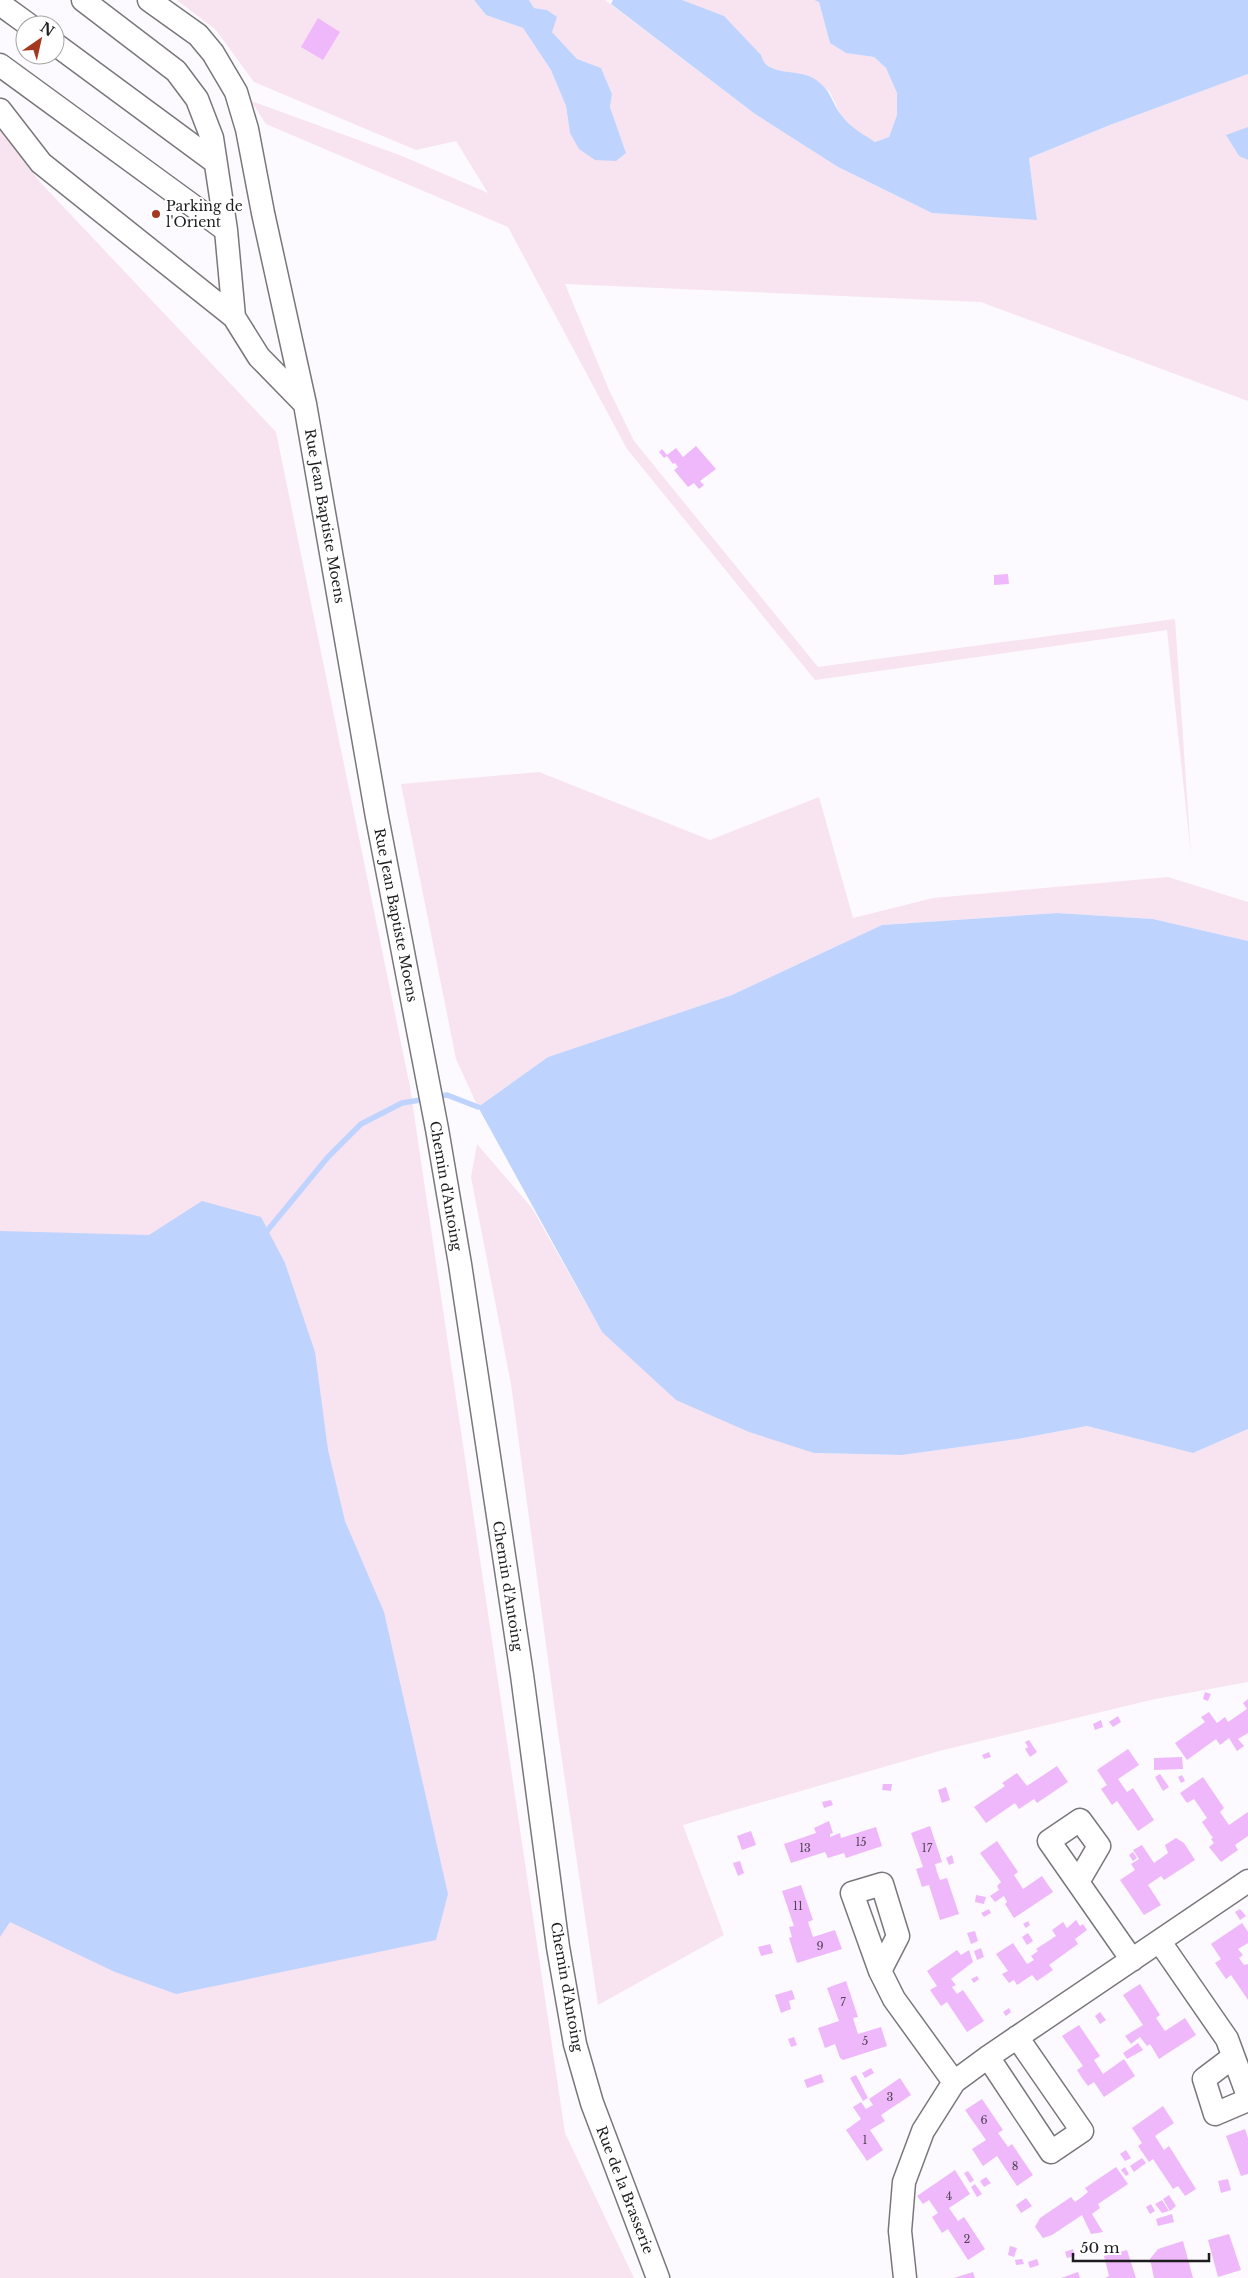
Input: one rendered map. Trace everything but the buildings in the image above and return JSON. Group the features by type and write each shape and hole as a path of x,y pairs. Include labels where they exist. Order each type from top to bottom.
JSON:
{"street":[{"path":"83,0 176,71 197,99 212,138 226,230 234,317"},
{"name":"Rue Jean Baptiste Moens","path":"149,0 198,36 217,59 236,92 247,129 263,213 305,404 377,817 425,1070"},
{"path":"0,4 15,15"},
{"path":"65,51 216,162"},
{"path":"0,65 226,230"},
{"path":"0,110 41,163 234,317 259,357 305,404"},
{"name":"Chemin d'Antoing","path":"425,1070 460,1264 522,1675 558,1947 575,2044 592,2102"},
{"path":"905,2278 900,2231 904,2182 923,2131 954,2082 1017,2037 1248,1881"},
{"path":"1078,1882 1132,1960"},
{"path":"1160,1942 1227,2039 1248,2096"},
{"path":"880,1971 894,1999 954,2082"},
{"path":"988,2057 1051,2152 1082,2130 1017,2037"},
{"path":"1233,2057 1204,2079 1215,2114 1248,2100"},
{"name":"Rue de la Brasserie","path":"592,2102 658,2278"}],"shaded area":[{"path":"177,0 474,0 486,15 523,28 551,70 566,106 570,133 626,153 610,107 612,94 601,68 577,59 552,32 547,10 534,8 529,0 605,0 755,114 838,167 932,213 1037,219 1029,158 1110,125 1248,74 1248,127 1227,136 1239,156 1248,160 1248,401 981,302 565,284 609,390 634,441 818,667 1175,619 1191,856 1167,630 815,680 627,449 508,227 266,124 251,101 402,156 488,193 456,141 416,150 254,82 216,30"},
{"path":"682,0 814,0 819,2 830,43 846,53 874,57 886,68 897,93 897,115 889,137 875,142 852,127 840,114 830,92 811,77 773,69"},
{"path":"0,130 39,181 276,432 410,1087 565,2133 634,2278 0,2278"},
{"path":"539,772 710,840 819,797 853,918 933,898 1168,877 1248,902 1248,941 1153,919 1057,913 882,925 732,995 548,1057 478,1107 456,1059 401,784"},
{"path":"477,1144 532,1208 602,1332 814,1453 902,1455 1018,1439 1087,1426 1193,1453 1248,1429 1248,1682 1155,1699 939,1751 683,1825 724,1935 598,2005 557,1726 511,1384 471,1177"}],"water":[{"path":"474,0 529,0 534,8 547,10 557,17 552,32 577,59 601,68 612,94 610,107 626,153 616,161 595,160 579,149 570,133 566,106 551,70 523,28 486,15"},
{"path":"613,0 682,0 724,16 769,66 782,71 811,77 818,81 827,90 845,120 875,142 889,137 897,115 897,93 886,68 874,57 846,53 830,43 819,2 814,0 1248,0 1248,74 1110,125 1029,158 1037,220 932,213 838,167 755,114 611,4"},
{"path":"1248,127 1248,160 1239,156 1226,135"},
{"path":"1057,913 1153,919 1248,941 1248,1429 1193,1453 1087,1426 1018,1439 902,1455 814,1453 749,1432 676,1400 602,1332 478,1107 548,1057 732,995 882,925"},
{"path":"202,1201 261,1217 285,1263 315,1352 328,1450 345,1521 384,1612 448,1894 436,1940 176,1994 115,1972 10,1922 0,1937 0,1231 149,1235"}],"waterway":[{"path":"435,1097 447,1095 478,1107"},
{"path":"267,1231 328,1157 361,1124 402,1103 426,1099"}],"place":[{"name":"Parking de l'Orient","path":"156,214"}]}
